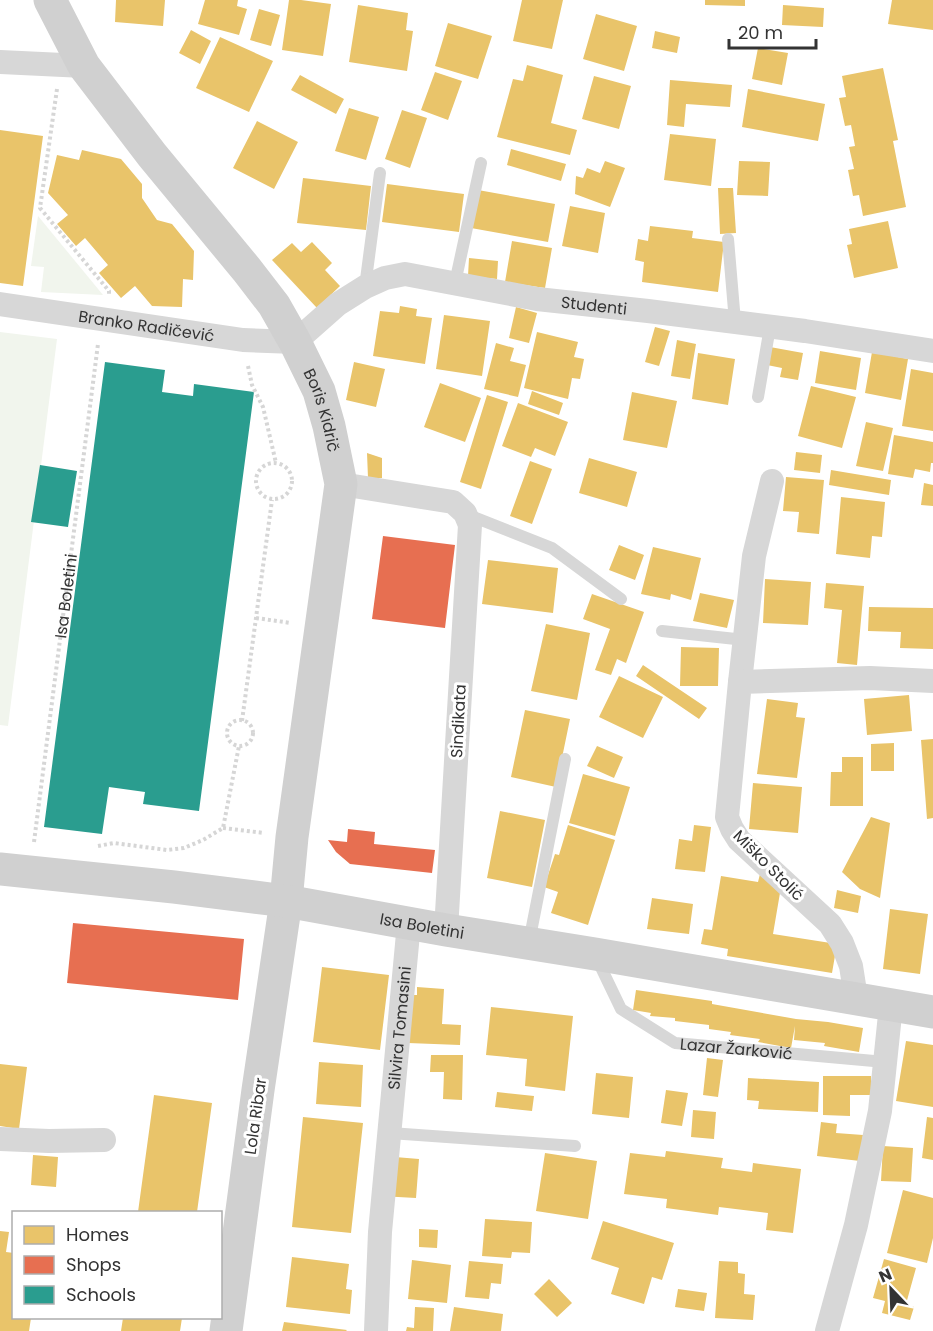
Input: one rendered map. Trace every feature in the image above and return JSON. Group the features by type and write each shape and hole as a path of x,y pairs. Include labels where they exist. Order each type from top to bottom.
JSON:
{"main road":[{"name":"Boris Kidrič","path":"50,0 73,65 152,155 247,270 273,305 296,342 319,391 341,484 292,837 286,901"},
{"name":"Isa Boletini","path":"15,871 286,901 933,1012"},
{"name":"Lola Ribar","path":"226,1331 286,901"}],"street":[{"path":"0,62 73,65"},
{"name":"Studenti","path":"296,342 339,304 365,287 385,278 405,274 537,298 735,322 933,351"},
{"name":"Branko Radičević","path":"0,304 243,340 296,342"},
{"name":"Miško Stolić","path":"772,482 754,556 728,817 739,840 830,924 842,943 851,966 856,998"},
{"path":"341,484 453,502 465,513"},
{"name":"Sindikata","path":"446,930 470,525 465,513"},
{"path":"740,682 870,678 933,681"},
{"name":"Silvira Tomasini","path":"376,1331 380,1232 409,923"},
{"path":"827,1331 856,1225 880,1111 891,1005"},
{"path":"0,1139 104,1140"}],"lane":[{"path":"455,283 481,163"},
{"path":"365,287 380,173"},
{"path":"728,239 735,322"},
{"path":"758,397 770,327"},
{"path":"465,513 552,548 621,599"},
{"path":"662,631 745,640"},
{"path":"529,943 565,759"},
{"name":"Lazar Žarković","path":"595,954 621,1009 675,1043 885,1062"},
{"path":"390,1133 575,1146"}],"path":[{"name":"Isa Boletini","path":"15,871 109,291 40,208 73,65"},
{"path":"243,340 252,385 263,406 276,463"},
{"path":"276,463 287,468 292,478 292,485 286,495 272,500 259,492 256,481 257,475 264,466 276,463"},
{"path":"242,721 272,500"},
{"path":"238,720 242,721 249,725 253,732 247,743 239,746 231,743 227,732 230,724 238,720"},
{"path":"223,828 239,746"},
{"path":"65,876 90,847 114,843 167,850 184,848 223,828 292,837"}],"shaded area":[{"path":"38,216 103,295 41,292 44,267 31,266"},
{"path":"0,332 57,339 8,726 0,725"}],"building: Homes":[{"path":"116,0 165,0 163,26 115,22"},
{"path":"205,0 238,0 237,6 247,9 239,35 198,24"},
{"path":"289,0 331,4 323,56 282,50"},
{"path":"522,0 563,0 552,49 513,41"},
{"path":"705,0 745,0 745,6 705,5"},
{"path":"892,0 933,0 933,30 888,24"},
{"path":"358,5 408,13 406,30 413,31 407,71 349,62"},
{"path":"783,5 824,8 823,27 782,25"},
{"path":"259,9 280,15 271,46 250,40"},
{"path":"596,14 637,26 624,71 583,59"},
{"path":"448,23 492,36 478,79 435,66"},
{"path":"191,30 211,41 200,64 179,53"},
{"path":"655,31 680,37 677,53 652,48"},
{"path":"220,37 273,61 249,112 196,88"},
{"path":"758,48 788,53 782,85 752,79"},
{"path":"527,65 563,75 551,123 577,130 570,155 497,137 513,79 523,81"},
{"path":"883,68 898,140 893,141 906,207 863,216 859,195 853,196 848,170 854,169 849,147 855,146 851,125 845,126 839,98 846,97 842,76"},
{"path":"435,72 462,81 448,120 421,110"},
{"path":"300,75 344,99 336,114 291,90"},
{"path":"594,76 631,86 619,129 582,119"},
{"path":"670,80 732,85 730,107 686,104 684,127 667,125"},
{"path":"748,89 825,104 818,141 742,127"},
{"path":"349,108 379,117 366,160 335,151"},
{"path":"402,110 427,118 410,168 385,159"},
{"path":"257,121 298,142 274,189 233,168"},
{"path":"0,130 43,136 23,286 0,283"},
{"path":"670,134 716,139 711,186 664,180"},
{"path":"511,149 566,164 561,181 507,165"},
{"path":"82,150 121,159 142,184 142,198 157,220 172,224 194,251 193,280 183,279 182,307 152,306 135,286 121,298 99,273 108,265 85,238 76,246 57,224 68,215 48,193 57,155 79,160"},
{"path":"605,161 625,168 610,207 575,194 576,176 583,178 587,168 600,173"},
{"path":"739,161 770,162 768,196 737,195"},
{"path":"303,178 371,186 366,230 297,223"},
{"path":"387,184 464,194 459,232 382,222"},
{"path":"718,188 733,188 736,233 720,234"},
{"path":"478,190 555,204 548,242 471,228"},
{"path":"570,206 605,213 598,253 562,246"},
{"path":"888,221 898,268 854,278 847,245 852,244 849,229"},
{"path":"650,226 693,231 692,238 724,242 718,292 642,282 644,262 635,260 638,239 648,241"},
{"path":"512,241 552,248 545,288 505,282"},
{"path":"312,242 332,263 325,270 340,286 317,308 272,260 292,243 301,252"},
{"path":"469,258 498,261 497,279 468,276"},
{"path":"400,306 417,309 416,316 432,318 425,364 373,356 380,311 399,313"},
{"path":"516,307 537,313 529,343 509,338"},
{"path":"444,315 490,321 482,376 436,369"},
{"path":"655,327 670,331 659,366 645,362"},
{"path":"537,332 578,342 574,357 584,359 580,379 572,378 568,399 524,388"},
{"path":"677,340 696,344 690,379 671,376"},
{"path":"496,343 514,348 510,361 526,365 518,397 484,389"},
{"path":"770,347 803,353 798,380 780,377 782,368 767,365"},
{"path":"820,351 861,358 856,390 815,383"},
{"path":"872,352 908,359 901,400 865,393"},
{"path":"698,353 735,359 728,405 692,399"},
{"path":"354,362 385,369 376,407 346,400"},
{"path":"911,369 933,373 933,431 902,426"},
{"path":"440,383 481,398 465,442 424,427"},
{"path":"811,386 856,397 842,448 798,436"},
{"path":"532,391 563,403 559,415 528,404"},
{"path":"632,392 677,401 667,448 623,440"},
{"path":"487,395 508,402 481,489 460,482"},
{"path":"518,403 568,422 555,456 535,448 531,457 502,446"},
{"path":"866,422 893,428 883,471 856,466"},
{"path":"894,435 933,442 933,463 931,463 930,472 915,469 913,478 888,474"},
{"path":"796,452 822,455 820,473 794,470"},
{"path":"367,453 382,458 382,478 368,478"},
{"path":"589,458 637,472 627,507 579,493"},
{"path":"530,461 552,469 532,524 510,516"},
{"path":"831,470 891,480 889,495 829,485"},
{"path":"786,477 824,480 819,534 797,532 799,512 783,511"},
{"path":"924,483 933,485 933,506 921,505"},
{"path":"841,497 885,502 882,537 872,536 870,558 836,554"},
{"path":"619,545 644,555 635,580 609,570"},
{"path":"653,547 701,558 691,600 671,594 670,600 641,594"},
{"path":"488,560 558,568 553,613 482,604"},
{"path":"765,579 811,582 808,625 763,623"},
{"path":"826,583 864,586 857,665 837,663 842,610 824,608"},
{"path":"700,593 734,600 727,628 693,621"},
{"path":"592,594 644,612 626,663 617,659 611,675 595,670 610,629 583,619"},
{"path":"869,607 933,608 933,649 900,648 901,632 868,631"},
{"path":"546,624 590,633 577,700 531,691"},
{"path":"681,647 719,648 718,686 680,686"},
{"path":"643,665 707,708 699,719 636,676"},
{"path":"619,676 663,697 643,738 599,717"},
{"path":"909,695 912,731 867,735 864,699"},
{"path":"767,699 798,703 796,717 805,718 797,778 757,774"},
{"path":"525,710 570,719 556,787 511,777"},
{"path":"933,739 933,818 927,819 921,740"},
{"path":"894,743 894,771 871,771 871,744"},
{"path":"597,746 623,757 614,778 587,766"},
{"path":"842,757 863,757 863,806 830,806 831,772 842,772"},
{"path":"583,774 630,787 615,836 569,823"},
{"path":"753,783 802,787 798,833 749,829"},
{"path":"500,811 545,820 532,887 487,878"},
{"path":"871,817 890,823 880,898 860,889 842,872"},
{"path":"568,825 615,840 588,925 551,913 558,892 544,887 555,854 559,855"},
{"path":"694,825 711,827 705,872 675,869 679,839 692,841"},
{"path":"760,874 781,887 773,934 837,944 832,973 727,956 728,949 701,944 704,929 712,930 721,876 758,882"},
{"path":"837,890 861,896 858,913 834,908"},
{"path":"652,898 693,904 689,934 647,929"},
{"path":"890,909 928,914 920,974 883,969"},
{"path":"322,967 389,975 380,1050 313,1042"},
{"path":"417,987 444,989 442,1024 461,1025 460,1045 408,1043 410,995 417,995"},
{"path":"636,990 712,1001 712,1004 796,1019 863,1028 859,1052 824,1046 825,1043 794,1040 795,1026 791,1048 758,1042 760,1039 730,1035 731,1032 709,1029 709,1025 650,1016 651,1013 633,1010"},
{"path":"491,1007 573,1016 565,1091 525,1086 527,1059 486,1055"},
{"path":"906,1041 933,1045 933,1107 896,1101"},
{"path":"431,1055 463,1055 462,1100 443,1099 444,1072 430,1072"},
{"path":"707,1058 723,1060 718,1097 703,1095"},
{"path":"319,1062 363,1065 361,1107 316,1104"},
{"path":"0,1064 27,1067 19,1129 0,1126"},
{"path":"596,1073 633,1077 629,1118 592,1114"},
{"path":"823,1076 871,1076 871,1095 850,1095 850,1116 823,1115"},
{"path":"748,1078 819,1082 818,1112 758,1109 759,1101 747,1100"},
{"path":"666,1090 688,1093 682,1126 661,1123"},
{"path":"497,1092 534,1096 532,1111 495,1107"},
{"path":"154,1095 212,1103 197,1211 138,1211"},
{"path":"693,1110 716,1112 714,1139 691,1137"},
{"path":"303,1117 363,1123 351,1233 292,1227"},
{"path":"927,1117 933,1118 933,1160 922,1158"},
{"path":"821,1122 837,1124 836,1133 863,1135 860,1161 817,1156"},
{"path":"883,1146 913,1148 911,1182 881,1181"},
{"path":"666,1151 723,1158 721,1168 752,1172 753,1163 801,1169 793,1233 766,1230 768,1213 719,1207 718,1215 666,1208 667,1199 624,1194 630,1153 665,1157"},
{"path":"545,1153 597,1161 588,1219 536,1211"},
{"path":"33,1155 58,1157 56,1187 31,1185"},
{"path":"383,1156 419,1159 416,1198 380,1196"},
{"path":"903,1190 933,1198 933,1238 927,1263 887,1253"},
{"path":"485,1219 532,1222 530,1253 512,1252 511,1258 482,1256"},
{"path":"603,1221 674,1243 662,1280 652,1277 644,1304 611,1294 619,1268 591,1259"},
{"path":"419,1229 438,1230 437,1248 419,1247"},
{"path":"0,1231 9,1232 6,1252 12,1253 12,1319 31,1319 29,1331 0,1331"},
{"path":"292,1257 349,1264 346,1289 352,1290 350,1314 286,1307"},
{"path":"884,1259 916,1268 906,1304 914,1307 910,1320 882,1313 885,1301 873,1298"},
{"path":"412,1260 451,1265 447,1303 408,1299"},
{"path":"469,1261 503,1264 501,1284 491,1283 489,1299 465,1297"},
{"path":"719,1261 738,1262 738,1273 745,1274 744,1294 755,1295 753,1320 715,1318"},
{"path":"549,1279 572,1303 557,1317 534,1294"},
{"path":"678,1289 707,1293 704,1311 675,1307"},
{"path":"415,1307 434,1308 433,1331 406,1331 407,1327 414,1328"},
{"path":"454,1307 503,1314 501,1331 450,1331"},
{"path":"123,1319 182,1319 180,1331 121,1331"},
{"path":"284,1322 347,1330 282,1331"}],"building: Shops":[{"path":"383,536 455,545 445,628 372,619"},
{"path":"348,829 375,832 374,844 435,850 432,873 350,864 336,852 328,840 347,842"},
{"path":"73,923 244,939 238,1000 67,983"}],"building: Schools":[{"path":"105,362 165,370 162,392 193,396 194,384 254,392 199,811 143,804 145,792 109,787 102,834 44,827"},
{"path":"40,465 77,471 68,527 31,522"}]}
